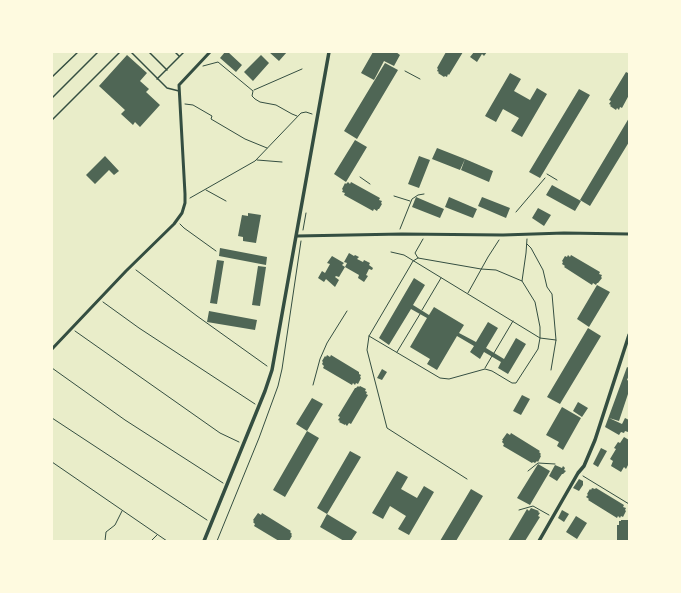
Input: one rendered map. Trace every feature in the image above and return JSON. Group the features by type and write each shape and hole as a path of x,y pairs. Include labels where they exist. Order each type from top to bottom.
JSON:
{"street":[{"path":"52,349 178,219 182,213 185,200 179,85 210,52"},
{"path":"204,541 259,406 272,370 329,52"},
{"path":"297,236 399,234 503,235 564,233 629,234"},
{"path":"538,541 578,473 584,466 595,440 629,335"}],"lane":[{"path":"52,78 78,52"},
{"path":"52,98 98,52"},
{"path":"52,120 120,52"},
{"path":"130,52 157,80 167,88 179,90"},
{"path":"149,52 167,70"},
{"path":"175,52 180,57"},
{"path":"157,80 184,52"}],"path":[{"path":"195,68 218,62 253,91"},
{"path":"253,91 302,69"},
{"path":"405,71 420,79"},
{"path":"253,91 252,96 260,102 276,105 298,116"},
{"path":"180,104 193,105 212,116 211,119 227,127 245,139 268,149"},
{"path":"185,200 256,160 301,113 306,112 318,116"},
{"path":"256,160 282,162"},
{"path":"547,174 557,180"},
{"path":"360,177 370,184"},
{"path":"516,212 545,178"},
{"path":"206,189 226,201"},
{"path":"399,234 411,202 418,195 424,194"},
{"path":"394,196 411,202"},
{"path":"178,219 184,228 216,251"},
{"path":"522,281 527,243 526,234"},
{"path":"418,258 415,252 425,235"},
{"path":"468,294 481,269 503,235"},
{"path":"527,243 542,270 546,287 552,294 556,340 551,370"},
{"path":"391,252 404,255 540,338 556,340"},
{"path":"369,336 440,378 449,379 485,369 492,371 512,383 516,383 538,349 540,338 540,327 535,302 522,281 496,270 481,269 418,258 413,261 369,336 367,350 387,428 467,479"},
{"path":"131,266 272,370"},
{"path":"422,310 441,278"},
{"path":"100,300 139,328 259,406"},
{"path":"313,385 320,359 327,343 347,311"},
{"path":"397,352 420,314"},
{"path":"494,353 513,321"},
{"path":"72,329 220,433 243,444"},
{"path":"485,369 492,356"},
{"path":"52,368 126,420 212,477 227,485"},
{"path":"52,418 211,523"},
{"path":"52,462 167,541"},
{"path":"528,471 538,462 555,464"},
{"path":"578,473 629,504"},
{"path":"520,510 533,506 552,517"},
{"path":"105,541 106,532 115,525 123,511"},
{"path":"151,541 157,534"}],"building":[{"path":"225,52 228,52 242,65 236,72 220,58"},
{"path":"269,52 287,52 279,61"},
{"path":"373,52 396,52 400,55 394,66 384,61 374,80 361,73"},
{"path":"446,52 463,52 449,75 448,74 447,77 444,77 438,73 437,68"},
{"path":"474,52 487,52 484,56 482,54 477,62 470,57"},
{"path":"127,55 147,73 140,81 149,89 146,92 160,105 140,127 135,122 133,125 121,114 125,110 99,86"},
{"path":"261,55 269,63 253,81 244,72"},
{"path":"385,63 398,70 357,139 344,131"},
{"path":"629,71 629,95 622,108 620,107 619,110 617,108 616,110 610,106 611,105 609,104 611,101 609,100 626,72 628,73"},
{"path":"510,73 521,79 514,91 530,100 537,88 547,94 522,137 511,131 519,118 503,109 496,122 485,116"},
{"path":"579,89 590,95 540,178 529,172"},
{"path":"629,118 629,142 590,206 580,200"},
{"path":"355,140 367,147 346,182 334,174"},
{"path":"437,148 465,159 460,170 432,159"},
{"path":"105,156 119,171 114,175 109,170 95,184 86,175"},
{"path":"419,156 430,160 419,188 408,184"},
{"path":"465,159 493,171 489,182 461,170"},
{"path":"348,182 350,184 351,182 380,198 379,200 382,201 382,204 379,209 377,211 374,209 373,211 344,195 345,193 342,192 342,189 345,183 346,184"},
{"path":"552,185 581,201 575,211 546,195"},
{"path":"416,197 444,209 440,218 412,207"},
{"path":"449,197 477,209 473,218 445,207"},
{"path":"482,197 510,208 506,218 478,206"},
{"path":"538,208 551,215 544,226 532,218"},
{"path":"248,213 261,215 256,243 243,241 243,237 238,236 242,215 248,216"},
{"path":"220,248 267,257 266,265 219,256"},
{"path":"349,253 359,257 357,259 363,262 364,260 370,263 369,265 373,268 372,270 369,269 366,275 368,276 364,282 358,278 359,275 345,267 347,263 344,262"},
{"path":"568,255 570,257 571,255 600,272 599,274 602,275 602,278 596,285 593,283 592,285 564,267 565,266 562,264 562,261 565,256 567,257"},
{"path":"332,256 344,263 342,265 345,267 339,277 335,277 339,280 335,287 326,279 324,282 318,278 322,271 325,273 330,264 327,263"},
{"path":"217,260 224,261 217,304 210,303"},
{"path":"258,266 266,267 260,306 252,305"},
{"path":"414,278 425,285 413,305 429,315 434,307 464,325 459,333 476,342 488,322 498,328 486,348 504,359 516,338 526,344 508,374 498,368 501,362 484,352 480,359 470,352 474,346 457,336 437,370 427,364 430,359 410,347 427,318 411,309 389,345 379,338"},
{"path":"597,285 610,292 589,327 577,319"},
{"path":"209,311 257,320 255,330 207,322"},
{"path":"588,328 601,336 560,404 547,397"},
{"path":"327,355 330,357 331,355 359,372 361,378 358,384 356,383 355,385 353,383 352,385 323,368 324,366 322,361"},
{"path":"627,367 629,368 627,380 629,381 629,391 619,421 609,418 622,424 625,418 629,420 628,432 621,432 619,435 605,427"},
{"path":"382,369 387,372 382,380 377,378"},
{"path":"358,386 366,389 366,394 368,395 351,424 349,423 347,426 339,422 340,421 338,420 340,417 338,416 355,388"},
{"path":"522,395 530,399 521,415 513,411"},
{"path":"312,398 323,404 307,431 296,424"},
{"path":"578,402 588,408 582,417 573,411"},
{"path":"562,407 581,418 563,450 557,446 559,442 546,435"},
{"path":"307,431 319,438 285,497 273,490"},
{"path":"507,433 510,435 511,433 540,451 541,456 538,462 532,463 503,446 504,444 502,440"},
{"path":"624,437 629,440 629,463 626,469 624,467 621,472 611,466 613,461 610,459 616,449 614,448"},
{"path":"601,448 607,451 598,467 593,464"},
{"path":"350,451 361,457 327,514 317,508"},
{"path":"538,464 550,471 530,505 517,498"},
{"path":"555,465 562,468 563,466 565,468 564,470 566,471 557,481 549,476"},
{"path":"397,471 408,477 401,489 417,498 424,486 434,492 409,535 398,529 406,516 390,506 383,519 372,513"},
{"path":"579,479 583,481 583,485 579,491 573,488"},
{"path":"592,488 596,488 624,505 623,507 626,508 626,511 623,517 621,516 620,518 618,516 617,518 588,500 589,499 586,497 588,495 587,494"},
{"path":"471,489 483,496 456,541 440,541"},
{"path":"531,508 539,511 538,512 540,513 538,516 540,517 525,541 508,541 527,509 529,511"},
{"path":"562,510 569,514 564,522 558,518"},
{"path":"258,513 261,515 262,513 291,531 292,536 289,541 279,541 254,526 255,524 253,520"},
{"path":"327,514 357,532 351,541 344,541 320,527"},
{"path":"576,516 587,523 577,539 566,532"},
{"path":"628,520 629,522 629,541 617,541 617,525 619,525 619,521"}]}
